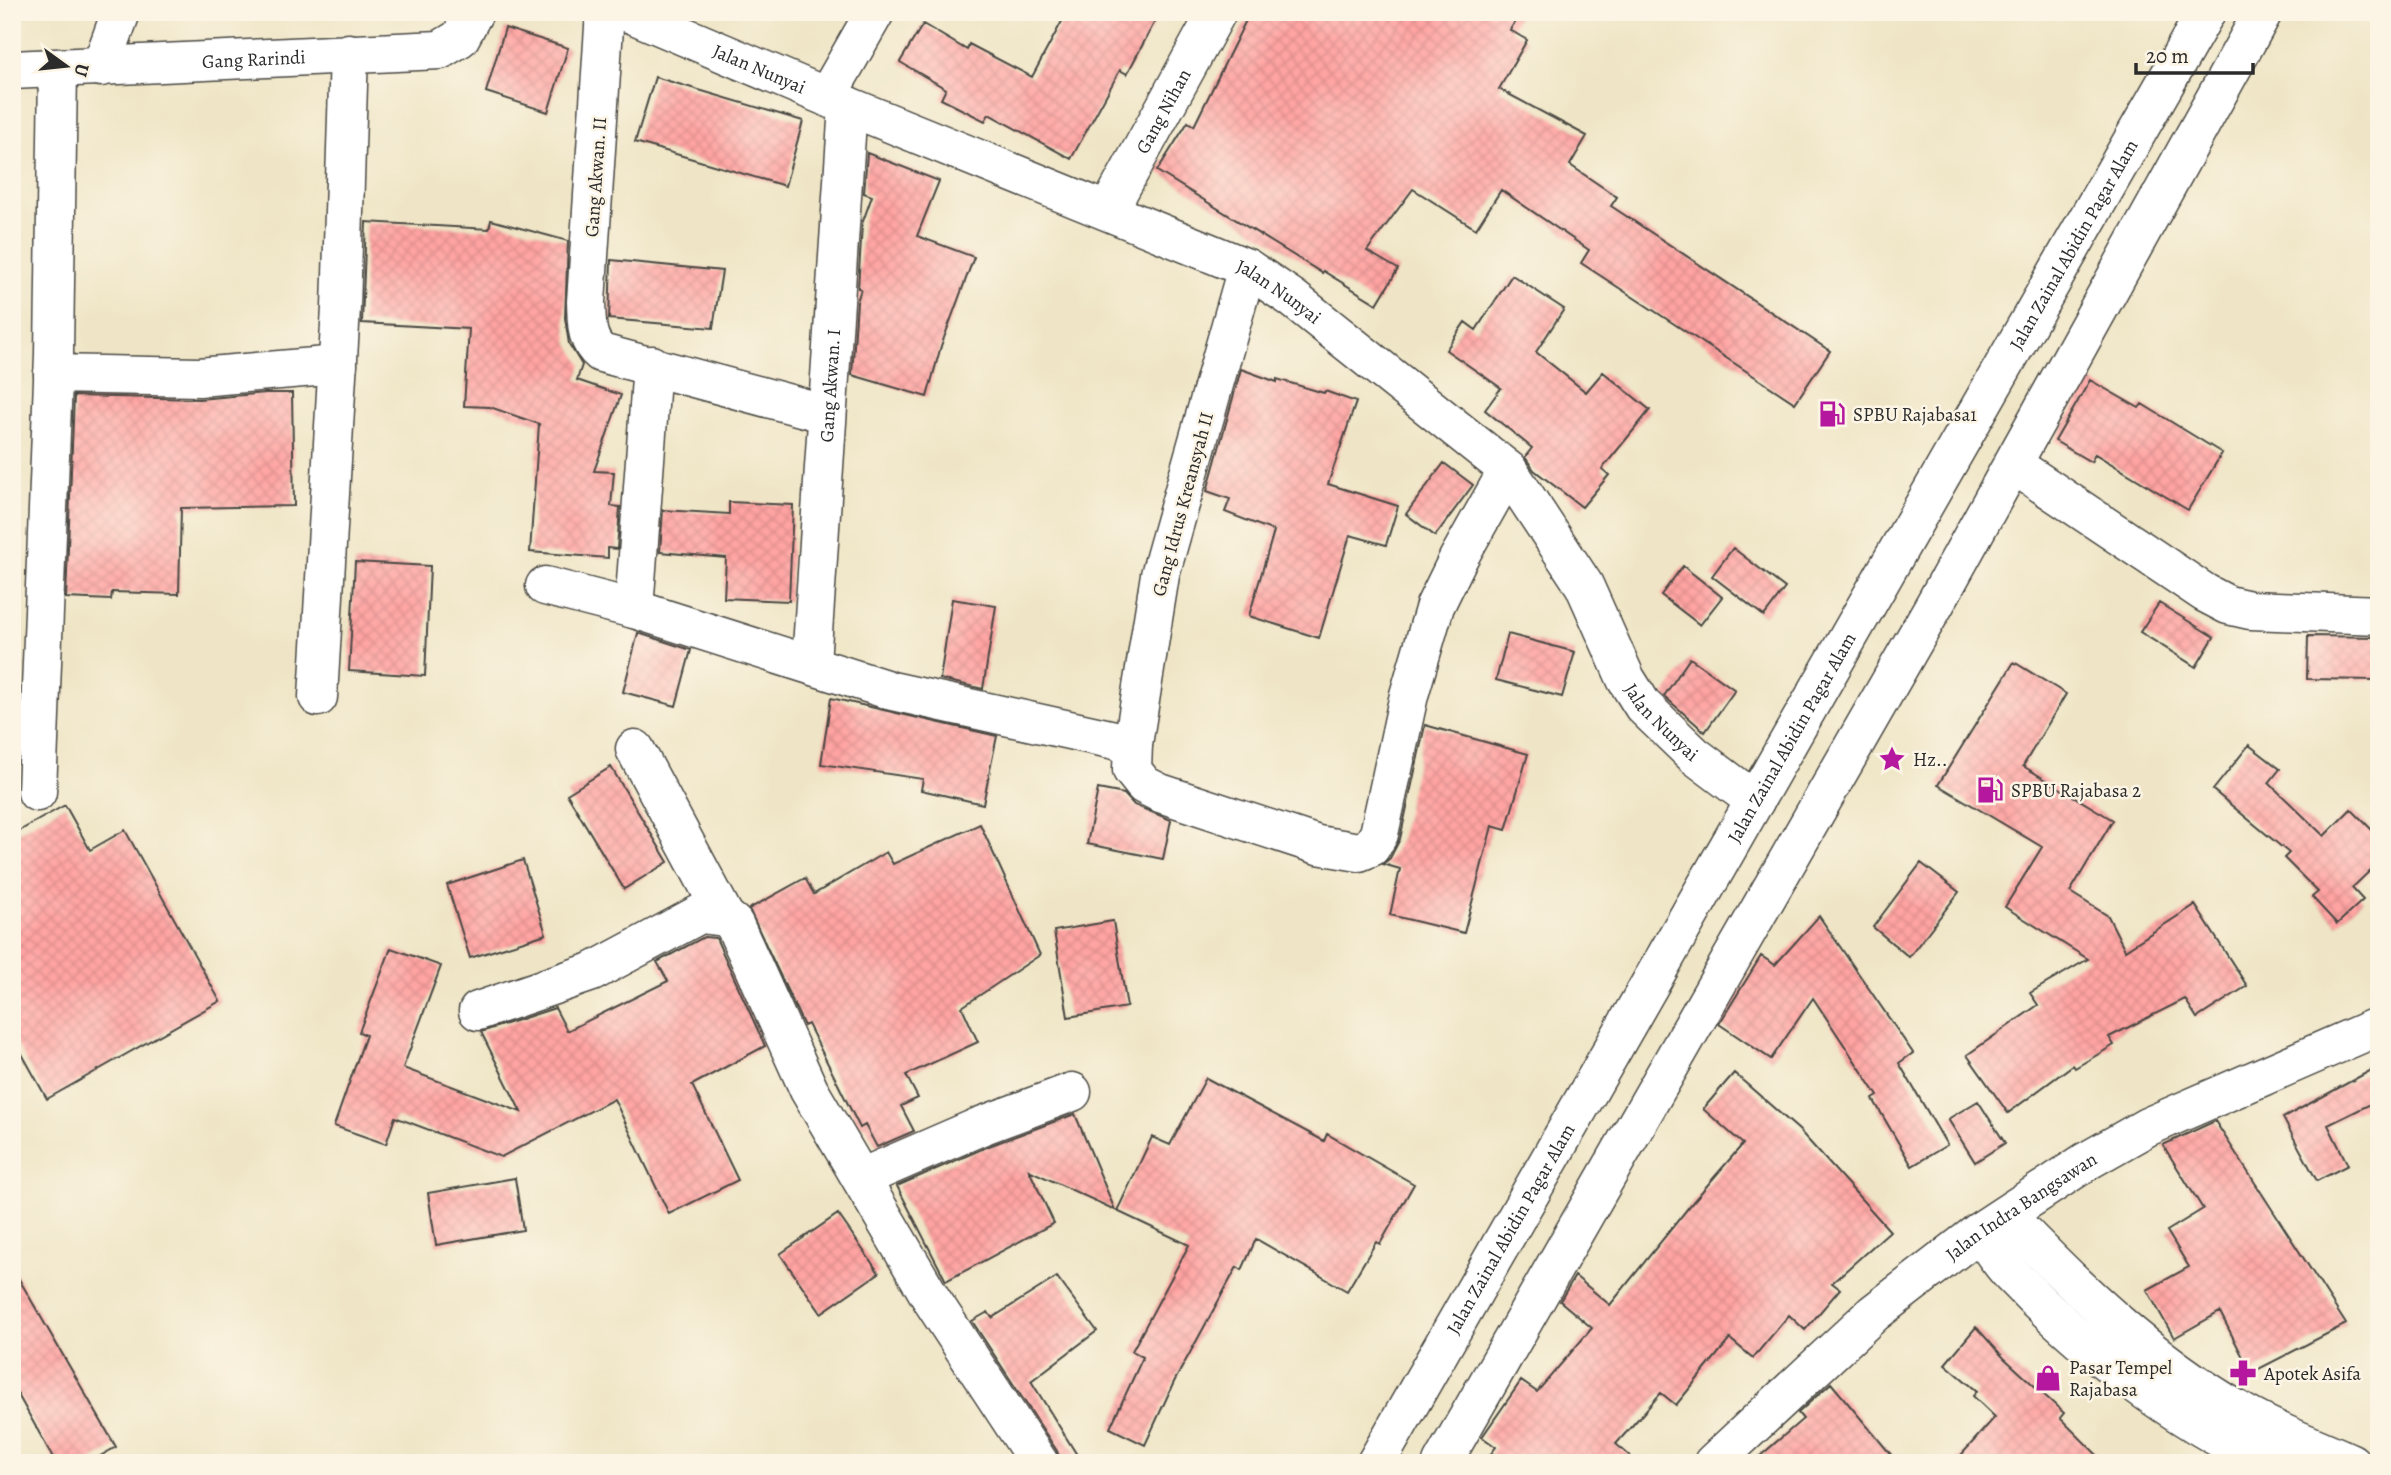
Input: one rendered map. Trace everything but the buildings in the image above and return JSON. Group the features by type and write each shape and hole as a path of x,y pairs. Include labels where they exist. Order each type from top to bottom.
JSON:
{"main road":[{"path":"101,67 121,12"},
{"name":"Gang Rarindi","path":"12,70 440,50 460,38 474,12"},
{"name":"Gang Akwan. II","path":"606,12 586,302 587,330 594,347 601,353 652,365"},
{"name":"Jalan Nunyai","path":"627,12 837,101 1247,268 1292,298 1508,470 1584,585 1626,679 1643,706 1695,755 1755,801"},
{"path":"837,101 875,12"},
{"name":"Gang Nihan","path":"1108,211 1217,12"},
{"name":"Jalan Zainal Abidin Pagar Alam","path":"1376,1463 2206,12"},
{"path":"1442,1463 2014,465 2263,12"},
{"path":"318,697 338,365 349,53"},
{"path":"37,792 53,373 58,69"},
{"name":"Gang Akwan. I","path":"811,663 827,414 837,101"},
{"name":"Gang Idrus Kreansyah II","path":"1247,268 1160,575 1133,744 1132,770 1144,786 1318,845 1359,852 1371,846 1379,834 1409,695 1435,606 1508,470"},
{"path":"53,373 199,377 338,365"},
{"path":"634,609 652,365 827,414"},
{"path":"2014,465 2205,593 2228,605 2250,610 2379,615"},
{"path":"545,586 634,609 811,663 892,691 1133,744"},
{"path":"635,749 725,917 734,924 809,1090 932,1300 1039,1463"},
{"path":"478,1011 592,972 700,914 725,917"},
{"name":"Jalan Indra Bangsawan","path":"1730,1458 1874,1313 1993,1223 2087,1161 2147,1127 2379,1026"},
{"path":"861,1178 981,1126 1072,1092"},
{"path":"1993,1223 2010,1273 2104,1361 2220,1440 2267,1463"},
{"path":"1993,1223 2048,1259 2142,1345 2187,1378 2240,1412 2351,1463"}],"place":[{"name":"SPBU Rajabasa1","path":"1832,414"},
{"name":"Hz..","path":"1892,759"},
{"name":"SPBU Rajabasa 2","path":"1990,790"},
{"name":"Apotek Asifa","path":"2243,1373"},
{"name":"Pasar Tempel Rajabasa","path":"2048,1378"}]}
